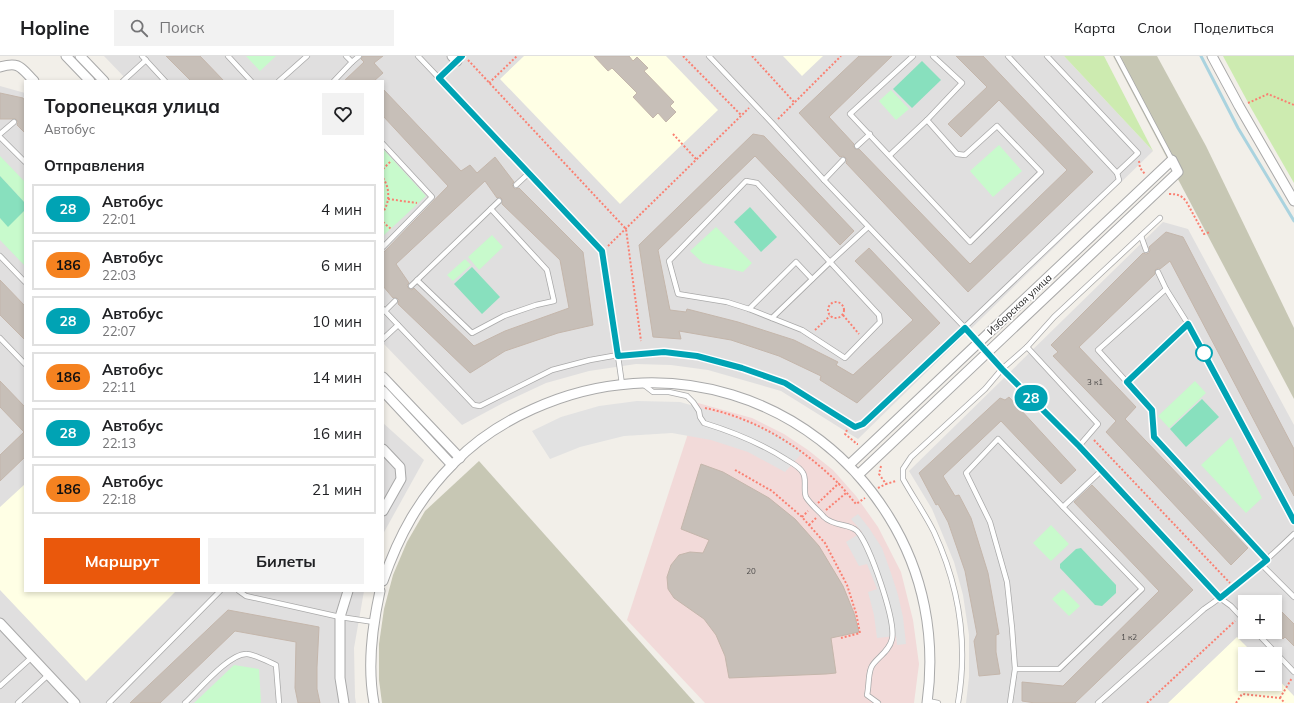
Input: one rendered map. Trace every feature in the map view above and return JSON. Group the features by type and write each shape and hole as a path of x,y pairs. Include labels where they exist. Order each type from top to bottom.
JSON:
{"street":[{"path":"66,56 89,80"},
{"path":"80,56 103,80"},
{"path":"1212,56 1294,201"},
{"path":"0,67 10,64 20,66 33,80"},
{"name":"Изборская улица","path":"849,465 1172,160 1178,172 858,475"},
{"path":"384,378 460,458"},
{"path":"384,578 393,553 409,521 429,491 452,465 487,435 518,416 551,400 586,390 622,384 664,383 696,386 721,391 768,408 790,419 811,433 831,448 849,465 880,502 898,531 915,570 923,597 929,631 930,666 928,702"},
{"path":"384,392 452,465"},
{"path":"384,450 400,467 402,478 384,509"},
{"path":"344,703 340,678 340,617 348,592"},
{"path":"374,703 371,658 374,622 380,592"},
{"path":"0,623 75,703"}],"lane":[{"path":"228,56 250,80"},
{"path":"280,80 307,56"},
{"path":"346,56 352,62"},
{"path":"335,80 358,56"},
{"path":"418,56 602,251 622,384"},
{"path":"709,56 868,227 988,352 1002,369 1102,470 1220,598 1238,614"},
{"path":"913,56 850,114 970,242 1041,172 998,126 965,155 957,154 927,120"},
{"path":"890,155 927,120 962,83 933,56"},
{"path":"395,301 384,310 474,405 480,406 552,370 590,360 664,352 697,356 742,368 785,383 855,427 863,424 1119,180 1118,173 1008,56"},
{"path":"1047,56 1138,153 1118,173"},
{"path":"1117,56 1172,160"},
{"path":"439,78 459,57"},
{"path":"125,80 144,58 164,80"},
{"path":"14,122 0,136 24,161"},
{"path":"857,146 870,134"},
{"path":"384,145 394,158 432,197 384,247"},
{"path":"824,180 843,160"},
{"path":"516,185 529,173"},
{"path":"746,181 757,183 879,315 880,322 845,358 802,330 749,309 727,302 678,294 669,261 746,181"},
{"path":"411,286 499,201"},
{"path":"417,280 472,333 504,316 554,300 547,270 492,209"},
{"path":"958,703 962,674 963,643 956,598 950,575 934,532 903,479 903,469 910,457 985,389 1002,369 1027,346 1054,317 1160,218"},
{"path":"772,318 868,227"},
{"path":"1141,236 1146,250"},
{"path":"0,256 24,281"},
{"path":"749,309 796,262 812,279"},
{"path":"1158,272 1166,289 1188,324 1294,521"},
{"path":"1166,289 1098,350 1152,410 1154,437 1267,560"},
{"path":"384,337 398,324"},
{"path":"1127,382 1188,324"},
{"path":"0,338 24,363"},
{"path":"1027,346 1098,424 1079,446"},
{"path":"641,383 653,392 669,392 687,396 694,402 704,423 745,437 771,450 796,466 804,474 806,496 821,514 829,522 848,526 857,530 878,573 891,617 892,639 886,651 871,667 867,695 878,703"},
{"path":"1010,703 1015,669 1007,582 990,522 966,473 998,439 1142,590 1059,669 1015,669"},
{"path":"1063,507 1102,470"},
{"path":"1098,703 1204,609 1262,565 1294,534"},
{"path":"1262,565 1294,597"},
{"path":"109,703 219,592"},
{"path":"240,592 246,596 340,617 374,622"},
{"path":"1262,639 1294,674"},
{"path":"185,703 233,658 247,654 276,665 278,703"},
{"path":"0,686 32,657"},
{"path":"18,703 48,675"},
{"path":"928,702 938,703"}],"path":[{"path":"489,83 517,56"},
{"path":"684,56 742,116"},
{"path":"752,56 794,102"},
{"path":"773,124 841,56"},
{"path":"459,57 489,83 626,229 641,342"},
{"path":"1239,106 1268,94 1294,105"},
{"path":"602,251 754,104"},
{"path":"673,134 696,159"},
{"path":"1138,153 1140,168 1150,180"},
{"path":"384,168 394,158"},
{"path":"384,180 388,190 388,199 384,209"},
{"path":"1160,190 1164,194 1177,194 1182,196 1204,234 1210,232"},
{"path":"388,199 426,204"},
{"path":"384,223 396,234"},
{"path":"834,302 839,303 843,307 844,311 842,315 839,318 830,316 828,308 834,302"},
{"path":"842,315 863,339"},
{"path":"810,335 830,316"},
{"path":"696,406 732,416 779,436 839,483 856,504"},
{"path":"850,423 845,434 856,444 860,443"},
{"path":"1089,434 1234,587"},
{"path":"883,463 879,474 886,484 903,479"},
{"path":"735,470 772,491 802,517 825,543 847,585 856,613 860,633 841,638"},
{"path":"802,517 839,483"},
{"path":"808,525 846,493"},
{"path":"1147,703 1237,618"},
{"path":"1280,698 1294,674"},
{"path":"1236,703 1242,694 1280,698 1285,703"}],"shaded area":[{"path":"104,56 1064,56 1153,151 858,439 781,391 708,370 671,365 636,364 589,371 546,383 503,403 462,425 384,344 384,80 127,80"},
{"path":"524,56 666,56 718,110 620,204 500,79"},
{"path":"783,56 823,56 802,76"},
{"path":"1113,56 1157,56 1206,146 1294,328 1294,399"},
{"path":"0,86 24,93 24,592 364,592 354,648 356,703 0,703"},
{"path":"1163,222 1188,229 1294,425 1294,703 966,703 969,677 969,635 963,595 954,562 932,509 909,471"},
{"path":"637,401 680,402 750,422 783,437 803,452 785,472 748,452 711,440 672,433 624,436 580,447 550,459 532,431 561,417 599,406"},
{"path":"698,403 752,418 784,434 808,450 833,470 856,496 878,527 901,572 913,620 919,664 914,703 705,703 627,620"},
{"path":"384,424 424,460 384,532"},
{"path":"479,461 695,703 382,703 379,680 379,644 384,609 393,575 407,542 425,511"},
{"path":"24,485 24,592 175,592 86,681 0,590 0,507"},
{"path":"858,514 882,548 898,595 903,617 906,644 897,645 896,636 877,638 874,615 868,592 877,589 867,564 859,566 846,542 862,532 851,519"},
{"path":"1237,637 1247,647 1238,647 1238,691 1282,691 1282,683 1294,696 1294,703 1168,703"}],"green space":[{"path":"246,56 276,56 260,71"},
{"path":"1064,56 1104,56 1153,151"},
{"path":"1223,56 1294,56 1294,183 1251,108"},
{"path":"922,61 941,80 912,108 893,89"},
{"path":"891,90 909,109 896,120 879,101"},
{"path":"999,145 1022,171 993,197 970,171"},
{"path":"384,150 426,196 384,235"},
{"path":"0,156 24,181 24,202 0,176"},
{"path":"0,176 24,202 24,211 8,227 0,218"},
{"path":"750,207 777,237 761,252 734,222"},
{"path":"24,211 24,265 0,240 0,218 8,226"},
{"path":"716,227 752,263 743,272 703,263 690,251"},
{"path":"492,235 503,247 479,270 468,257"},
{"path":"465,259 471,265 453,281 447,275"},
{"path":"472,267 500,297 482,314 454,284"},
{"path":"1195,381 1206,393 1169,428 1158,416"},
{"path":"1202,399 1219,417 1186,447 1170,429"},
{"path":"1231,437 1262,498 1246,513 1201,465"},
{"path":"1051,525 1069,544 1051,561 1033,543"},
{"path":"1081,548 1116,585 1116,593 1102,606 1095,605 1060,568 1060,564 1076,549"},
{"path":"1063,589 1080,606 1069,616 1052,599"},
{"path":"234,665 259,669 260,703 194,703"}],"building":[{"path":"166,56 200,56 223,80 190,80"},
{"path":"363,56 383,56 374,63 383,73 375,80 345,80 364,62 361,59"},
{"path":"594,56 629,56 633,61 637,57 648,68 644,71 674,102 670,106 676,112 666,122 658,113 653,118 633,97 637,93 612,68 608,71"},
{"path":"859,56 892,56 829,117 854,144 853,146 855,149 859,149 970,264 1067,170 999,100 961,137 948,124 987,87 956,56 983,56 1093,172 968,292 846,163 846,158 843,156 840,157 799,113"},
{"path":"384,90 461,171 470,165 477,173 495,157 514,182 512,184 513,187 515,189 519,188 583,252 593,325 558,333 505,351 470,373 398,304 399,300 397,298 393,298 384,287 384,252 448,186 384,117","holes":["485,181 497,198 500,197 502,199 502,204 560,260 569,308 505,331 474,346 414,288 412,290 408,288 407,285 409,283 396,264"]},
{"path":"0,93 23,98 24,132 17,125 18,122 16,119 0,119"},
{"path":"753,134 764,136 854,231 840,245 755,156 658,250 670,310 686,312 687,309 738,322 794,340 838,362 836,365 853,375 913,320 855,261 869,248 940,323 857,403 820,380 821,376 779,356 731,340 679,331 681,339 653,337 639,245"},
{"path":"1166,232 1183,237 1294,449 1294,496 1170,261 1160,269 1158,268 1155,270 1155,274 1079,347 1136,407 1125,419 1248,548 1231,565 1106,432 1116,421 1053,356 1058,352 1051,345 1143,253 1149,253 1149,247"},
{"path":"0,280 24,305 24,339 0,315"},
{"path":"0,381 24,406 24,432 0,407"},
{"path":"1009,397 1076,470 1061,484 1001,421 943,476 955,496 959,495 971,518 988,573 999,634 996,635 996,652 1000,674 979,676 974,641 977,634 965,571 948,522 938,504 936,505 919,473 1000,398 1005,400"},
{"path":"24,432 24,458 0,481 0,455"},
{"path":"701,464 723,472 769,498 795,519 819,546 843,586 854,613 859,632 831,638 836,673 729,678 725,656 716,635 704,619 674,598 668,589 667,577 671,565 679,555 690,552 703,553 709,540 681,529"},
{"path":"1092,485 1193,590 1075,703 1035,703 1022,701 1022,682 1063,686 1159,591 1074,502"},
{"path":"228,610 319,627 317,689 320,703 298,703 295,688 296,642 235,631 160,703 130,703"},
{"path":"1282,612 1294,624 1294,646 1285,637 1283,639"}],"waterway":[{"path":"1201,56 1238,128 1294,221"}],"bus line":[{"name":"28","path":"462,56 439,78 602,251 618,356 664,352 697,356 742,368 785,383 855,427 863,424 965,328 1002,369 1079,446 1220,598 1267,560 1154,437 1152,410 1127,382 1188,324 1294,521"}]}
